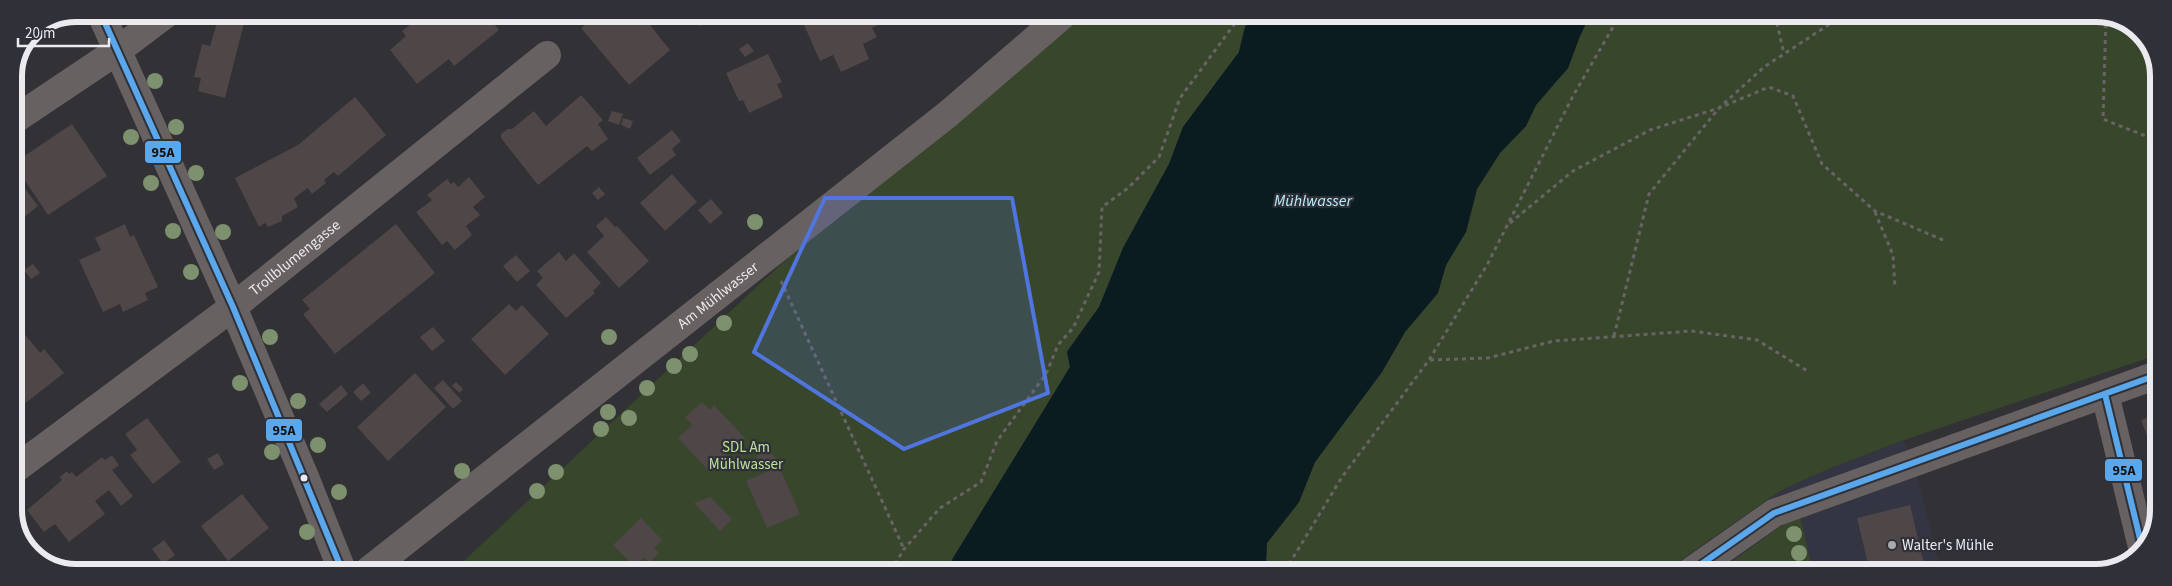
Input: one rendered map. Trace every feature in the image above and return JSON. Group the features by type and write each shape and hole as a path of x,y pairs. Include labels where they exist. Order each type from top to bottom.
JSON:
{"street":[{"path":"104,22 233,307 340,564"},
{"path":"22,115 117,52 156,22"},
{"name":"Am Mühlwasser","path":"377,564 948,114 1055,22"},
{"name":"Trollblumengasse","path":"23,463 233,307 547,55"},
{"path":"1701,564 1774,513 2150,378"},
{"path":"2105,394 2140,539"}],"path":[{"path":"895,564 904,549 940,508 981,482 997,441 1046,374 1058,345 1073,328 1099,272 1102,207 1128,188 1159,157 1180,98 1235,22"},
{"path":"1289,564 1342,477 1429,360 1487,265 1573,96 1616,22"},
{"path":"1776,22 1784,54"},
{"path":"1614,336 1649,194 1719,108 1764,67 1832,22"},
{"path":"2106,24 2103,120 2149,138"},
{"path":"1507,224 1573,171 1650,130 1719,108 1769,87 1793,96 1822,164 1875,212 1943,240"},
{"path":"1875,212 1894,255 1894,288"},
{"path":"768,254 904,549"},
{"path":"1429,360 1488,358 1554,341 1692,331 1757,340 1809,372"}],"highlighted area":[{"path":"825,198 1012,198 1048,393 904,449 754,352"}],"shaded area":[{"path":"1904,440 1916,472 1939,564 1675,564 1780,491 1828,469"}],"green space":[{"name":"SDL Am Mühlwasser","path":"1074,22 1250,22 1245,27 1239,52 1183,127 1169,164 1123,248 1099,307 1067,351 1070,367 950,564 460,564 782,263"},
{"path":"1587,22 2095,22 2109,24 2122,30 2136,41 2142,50 2149,73 2150,357 1904,440 1828,469 1780,491 1675,564 1265,564 1267,543 1299,502 1315,462 1382,372 1405,332 1438,293 1446,265 1466,232 1477,189 1500,153 1526,126 1536,105 1568,68"},
{"path":"1800,516 1811,564 1729,564 1778,528"}],"water":[{"name":"Mühlwasser","path":"1250,22 1587,22 1568,68 1536,105 1526,126 1500,153 1477,189 1466,232 1446,265 1438,293 1405,332 1382,372 1315,462 1299,502 1267,543 1265,564 950,564 1070,367 1067,352 1099,307 1123,248 1169,164 1183,127 1239,52 1245,27"}],"building":[{"path":"217,22 244,23 225,98 198,91 201,78 194,77 202,44 210,46"},
{"path":"413,22 492,22 499,30 454,66 449,59 417,84 390,50 406,36 402,31"},
{"path":"588,22 647,22 670,50 629,85 581,28"},
{"path":"698,22 709,22 700,26"},
{"path":"803,22 885,22 872,28 877,37 863,44 869,59 841,72 833,55 820,61"},
{"path":"748,43 754,51 745,57 739,49"},
{"path":"768,54 782,82 777,84 783,97 749,113 743,100 739,101 726,73"},
{"path":"581,95 603,120 598,124 608,139 592,151 587,146 538,185 501,138 501,134 508,129 512,129 534,111 546,126"},
{"path":"355,97 386,135 338,176 334,172 324,180 326,183 312,194 308,188 294,198 298,207 282,216 282,221 268,227 265,223 259,227 235,178 298,145"},
{"path":"612,111 623,114 619,125 608,121"},
{"path":"623,118 633,121 630,129 621,125"},
{"path":"72,124 107,176 48,215 24,179 22,180 22,157"},
{"path":"672,130 681,141 672,149 676,155 650,175 637,158"},
{"path":"672,174 697,202 665,231 640,203"},
{"path":"469,177 485,197 473,207 480,215 466,226 472,235 455,250 447,241 442,245 416,212 432,200 427,195 447,179 451,184 454,182 458,187"},
{"path":"22,185 38,206 22,219"},
{"path":"599,187 605,194 598,200 592,193"},
{"path":"711,199 723,213 710,224 698,210"},
{"path":"606,217 615,227 617,226 649,261 619,288 587,252 604,236 596,226"},
{"path":"125,224 130,237 134,235 158,287 145,293 148,300 123,312 120,304 103,312 79,260 101,250 95,238"},
{"path":"396,224 435,273 335,354 303,314 310,309 302,300"},
{"path":"559,252 566,261 574,253 601,283 593,291 595,293 566,318 536,285 543,278 537,271"},
{"path":"516,255 530,271 517,282 503,266"},
{"path":"33,264 40,273 31,279 24,270"},
{"path":"509,304 516,311 522,305 549,334 505,375 471,339"},
{"path":"433,327 445,341 432,351 420,337"},
{"path":"23,332 40,353 44,349 64,373 23,405"},
{"path":"415,373 446,407 388,461 357,427"},
{"path":"443,380 462,401 453,409 434,388"},
{"path":"456,382 463,389 460,393 452,386"},
{"path":"363,383 371,393 361,401 353,392"},
{"path":"341,385 348,394 327,412 319,404"},
{"path":"702,402 710,410 714,405 745,438 709,471 678,438 692,425 685,417"},
{"path":"2150,417 2150,443 2141,420"},
{"path":"147,418 181,462 153,484 130,455 137,450 125,434"},
{"path":"765,447 778,460 768,469 756,456"},
{"path":"218,453 224,464 214,470 207,459"},
{"path":"112,455 119,465 112,470 133,496 121,506 109,490 95,501 105,514 69,542 55,524 44,532 27,510 62,480 60,477 67,471 69,474 72,472 76,477 102,457 105,460"},
{"path":"779,466 800,514 767,528 746,481"},
{"path":"242,494 269,528 228,561 201,526"},
{"path":"710,497 732,519 720,531 694,503"},
{"name":"Walter's Mühle","path":"1910,505 1924,564 1868,564 1857,518"},
{"path":"641,518 662,540 654,548 659,553 649,563 644,557 638,564 632,564 613,545"},
{"path":"164,540 175,555 163,564 152,549"}],"transit line":[{"name":"95A","path":"105,22 233,307 340,564"},
{"name":"95A","path":"1701,564 1774,513 2150,378"},
{"name":"95A","path":"2105,394 2140,539"}],"place":[{"name":"Walter's Mühle","path":"1892,545"}]}
